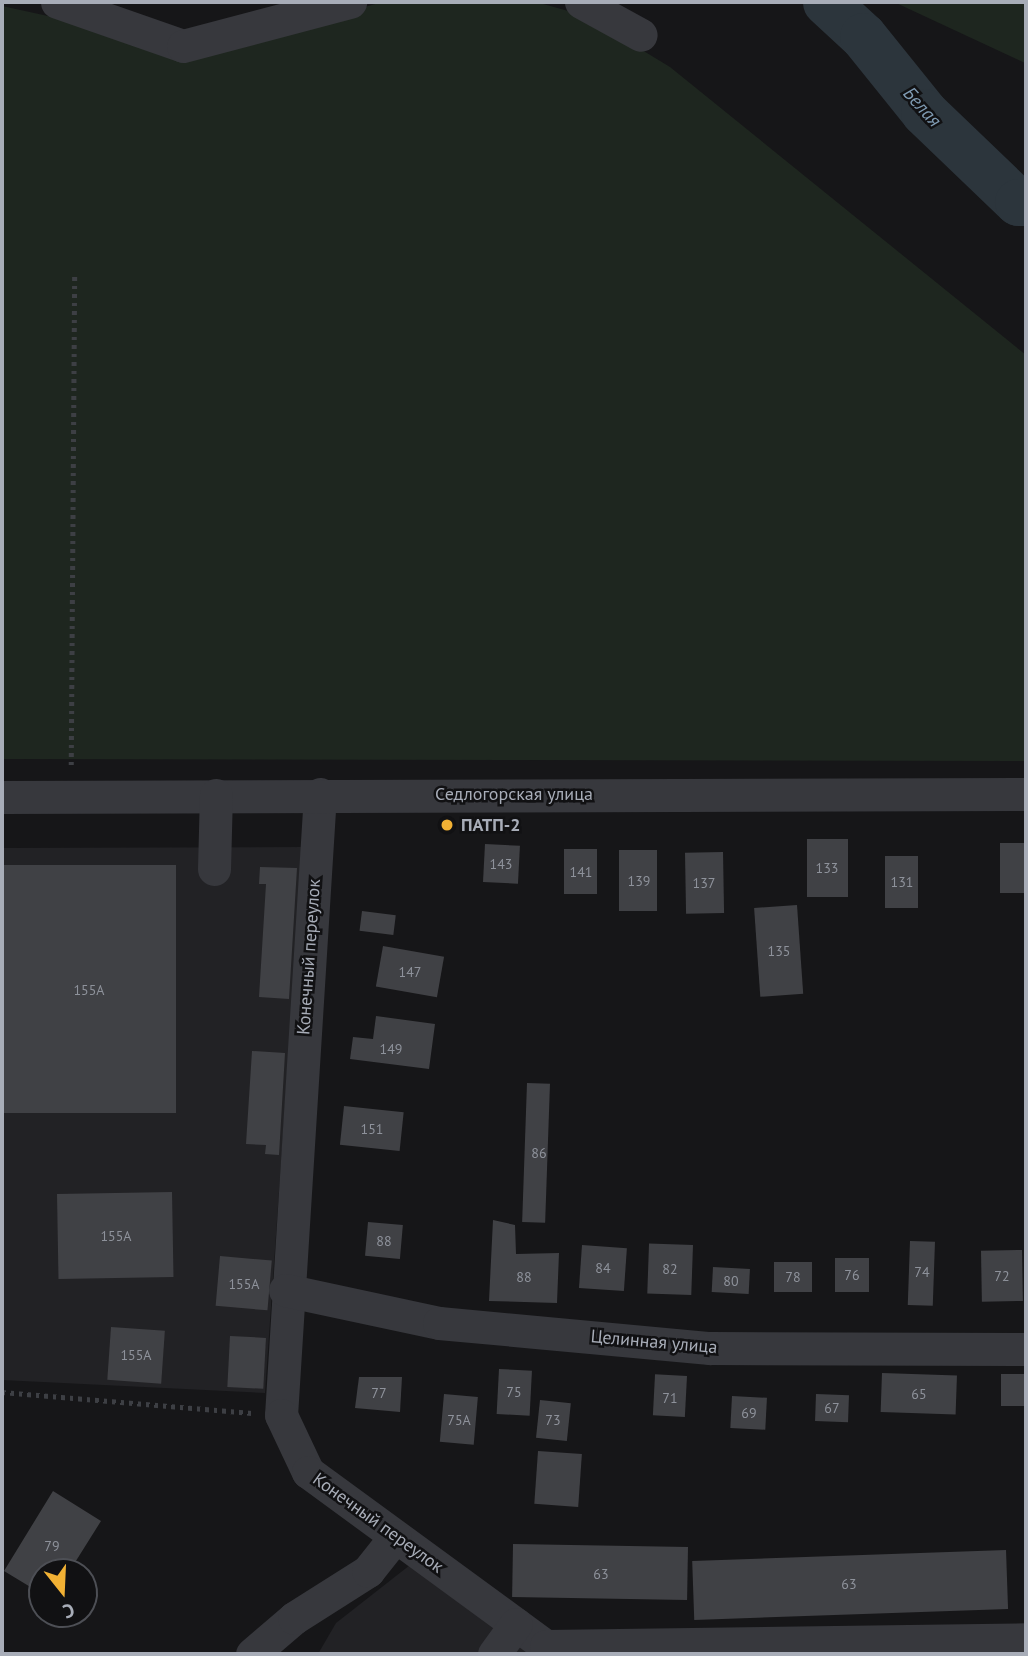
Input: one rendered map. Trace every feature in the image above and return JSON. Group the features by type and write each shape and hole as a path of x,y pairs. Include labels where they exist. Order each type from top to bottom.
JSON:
{"street":[{"path":"57,2 183,46 350,2"},
{"path":"581,2 641,35"},
{"name":"Конечный переулок","path":"320,794 285,1290 281,1415 308,1472 546,1646 1026,1639"},
{"name":"Седлогорская улица","path":"2,797 1026,794"},
{"path":"214,869 216,795"},
{"name":"Целинная улица","path":"285,1290 439,1323 710,1348 1026,1349"},
{"path":"252,1654 293,1618 368,1571 395,1537"},
{"path":"494,1654 516,1624"}],"path":[{"path":"71,765 74,276"},
{"path":"2,1392 281,1415"}],"shaded area":[{"path":"382,2 536,2 586,16 670,67 1026,355 1026,761 2,759 2,6 103,28 189,59"},
{"path":"894,2 1026,2 1026,63 1025,63"},
{"path":"303,847 265,1393 2,1380 2,848"},
{"path":"410,1565 537,1654 318,1654 336,1623"}],"building":[{"path":"807,839 848,839 848,897 807,897"},
{"path":"1000,843 1026,843 1026,893 1000,893"},
{"path":"485,844 520,846 518,884 483,882"},
{"path":"564,849 597,849 597,894 564,894"},
{"path":"619,850 657,850 657,911 619,911"},
{"path":"723,852 724,913 686,914 685,853"},
{"path":"885,856 918,856 918,908 885,908"},
{"path":"2,865 176,865 176,1113 2,1113"},
{"path":"260,867 297,868 289,999 259,997 266,884 259,884"},
{"path":"797,905 803,994 760,997 754,908"},
{"path":"362,911 396,915 393,935 360,931"},
{"path":"383,946 444,957 437,997 376,986"},
{"path":"376,1016 435,1024 429,1069 350,1059 353,1037 373,1039"},
{"path":"252,1051 285,1053 279,1155 265,1154 266,1145 246,1144"},
{"path":"527,1083 550,1084 545,1223 522,1222"},
{"path":"344,1106 404,1112 400,1151 340,1145"},
{"path":"172,1192 173,1277 59,1279 57,1194"},
{"path":"493,1220 515,1225 516,1254 559,1253 557,1303 489,1301"},
{"path":"368,1222 403,1225 400,1259 365,1256"},
{"path":"910,1241 935,1242 933,1306 908,1305"},
{"path":"649,1243 693,1245 691,1295 647,1293"},
{"path":"582,1245 627,1248 624,1291 579,1288"},
{"path":"1022,1250 1023,1301 982,1302 981,1251"},
{"path":"220,1256 272,1261 267,1310 216,1306"},
{"path":"835,1258 869,1258 869,1292 835,1292"},
{"path":"774,1262 812,1262 812,1292 774,1292"},
{"path":"713,1267 750,1269 749,1294 712,1292"},
{"path":"111,1327 165,1331 161,1384 107,1380"},
{"path":"230,1336 266,1338 263,1389 227,1387"},
{"path":"499,1369 532,1371 530,1416 497,1414"},
{"path":"882,1373 957,1376 956,1415 881,1412"},
{"path":"655,1374 687,1376 685,1417 653,1415"},
{"path":"1001,1374 1026,1374 1026,1406 1001,1406"},
{"path":"359,1377 402,1377 400,1412 355,1408"},
{"path":"444,1394 478,1397 474,1445 440,1442"},
{"path":"816,1394 849,1395 848,1422 815,1421"},
{"path":"732,1396 767,1398 765,1430 730,1428"},
{"path":"540,1400 571,1403 567,1441 536,1438"},
{"path":"538,1451 582,1454 578,1507 534,1504"},
{"path":"53,1491 101,1521 78,1558 28,1558 28,1586 4,1571"},
{"path":"513,1544 688,1547 687,1600 512,1597"},
{"path":"1006,1550 1008,1609 694,1620 692,1561"}],"waterway":[{"name":"Белая","path":"826,2 863,36 924,112 1018,202 1026,202"}],"place":[{"name":"ПАТП-2","path":"447,825"}]}
